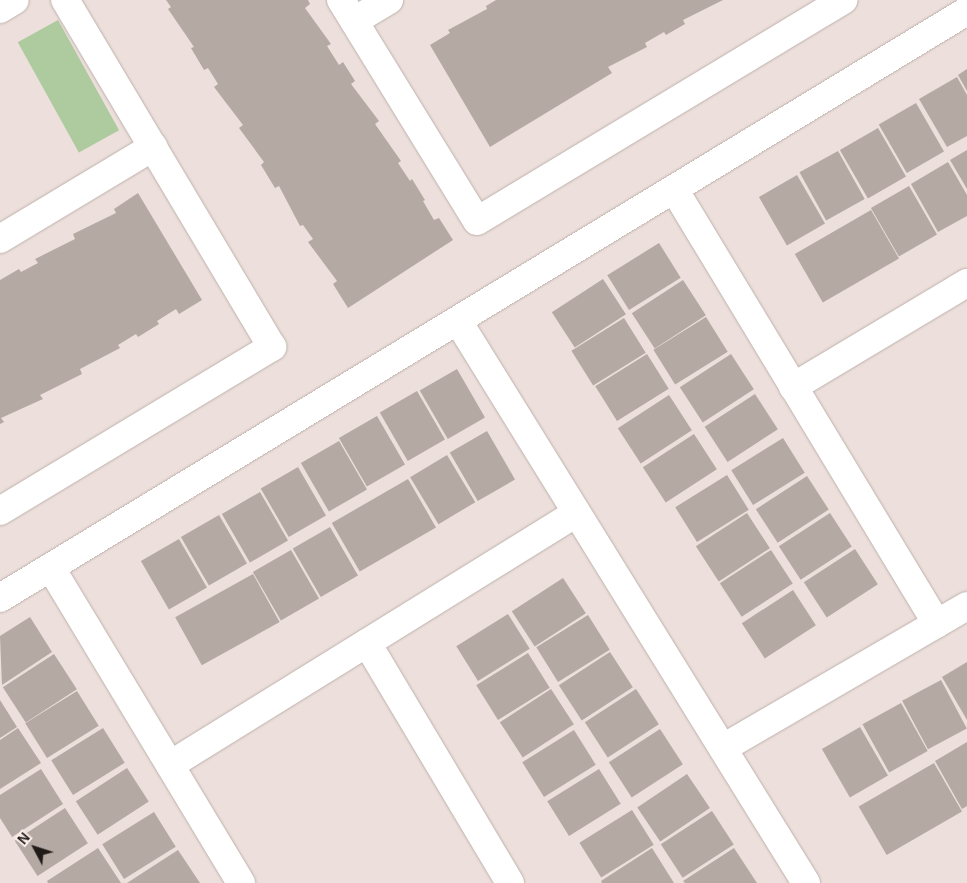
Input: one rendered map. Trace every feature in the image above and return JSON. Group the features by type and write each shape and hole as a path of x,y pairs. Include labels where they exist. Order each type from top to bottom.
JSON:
{"street":[{"path":"0,9 15,0"},
{"path":"0,511 272,347 65,0"},
{"path":"389,0 347,10 478,221 844,0"},
{"path":"0,598 967,11"},
{"path":"0,239 153,147"},
{"path":"674,189 937,624"},
{"path":"793,387 967,283"},
{"path":"458,321 806,883"},
{"path":"170,765 576,513"},
{"path":"51,568 241,883"},
{"path":"722,748 967,606"},
{"path":"367,643 508,882"}],"green space":[{"path":"58,20 119,130 79,153 18,42"}],"building":[{"path":"166,0 308,0 310,4 305,8 331,44 327,46 339,65 343,62 355,81 351,84 379,121 375,124 401,161 398,163 410,181 412,179 425,200 423,201 434,220 439,218 453,240 348,308 333,284 337,281 308,242 313,239 303,225 300,226 279,186 275,188 261,165 264,162 239,128 243,125 214,87 218,84 208,68 204,70 191,48 194,47 168,9 171,7"},
{"path":"496,0 723,0 683,20 685,24 666,35 664,32 645,43 647,47 608,67 612,73 490,147 430,45 450,33 448,30 487,9 486,6"},
{"path":"967,69 967,91 958,75"},
{"path":"957,77 967,95 967,136 947,147 919,99"},
{"path":"916,103 944,151 907,173 879,124"},
{"path":"878,128 906,176 868,198 840,150"},
{"path":"967,150 967,189 950,160"},
{"path":"838,151 865,199 826,220 800,172"},
{"path":"948,162 967,195 967,216 938,232 911,184"},
{"path":"797,175 825,223 787,245 759,197"},
{"path":"909,186 937,234 899,256 871,208"},
{"path":"138,193 202,300 179,314 176,309 157,321 159,324 138,337 136,334 118,345 120,348 80,369 82,374 40,395 43,399 1,418 4,422 0,424 0,280 19,269 21,272 38,263 35,259 75,239 73,234 116,213 114,209"},
{"path":"871,210 899,258 823,302 795,254"},
{"path":"659,243 681,278 629,310 607,275"},
{"path":"603,279 626,314 575,347 552,312"},
{"path":"683,280 706,315 655,348 632,313"},
{"path":"706,317 728,352 675,385 653,350"},
{"path":"624,318 646,353 593,386 571,351"},
{"path":"647,354 669,389 617,421 595,386"},
{"path":"731,354 754,389 703,422 680,387"},
{"path":"457,369 485,417 448,439 420,391"},
{"path":"417,391 445,439 408,461 380,412"},
{"path":"755,394 778,429 728,462 705,427"},
{"path":"669,395 692,430 641,463 618,428"},
{"path":"377,416 405,464 367,486 339,438"},
{"path":"487,431 515,479 478,501 450,452"},
{"path":"694,434 717,469 666,502 643,467"},
{"path":"783,438 805,473 753,505 731,470"},
{"path":"339,441 367,489 329,511 301,463"},
{"path":"447,455 475,502 438,524 410,477"},
{"path":"298,467 326,515 289,537 261,488"},
{"path":"727,475 749,510 697,542 675,507"},
{"path":"807,476 829,510 778,543 756,509"},
{"path":"408,479 436,527 360,571 332,523"},
{"path":"260,492 288,540 250,562 222,514"},
{"path":"747,513 770,548 719,581 696,546"},
{"path":"830,513 852,547 801,580 779,546"},
{"path":"219,515 247,563 209,585 181,537"},
{"path":"330,527 358,575 321,597 293,548"},
{"path":"179,539 207,587 169,609 141,561"},
{"path":"855,549 878,584 827,617 804,582"},
{"path":"291,550 319,598 281,620 253,572"},
{"path":"771,550 793,584 742,617 720,583"},
{"path":"253,574 280,622 202,665 175,617"},
{"path":"563,578 586,613 535,646 512,611"},
{"path":"793,590 816,625 765,658 742,623"},
{"path":"508,614 530,649 478,681 456,646"},
{"path":"588,615 610,650 558,682 536,647"},
{"path":"30,617 52,652 2,685 0,636"},
{"path":"610,652 633,687 582,720 559,685"},
{"path":"528,653 550,688 498,720 476,685"},
{"path":"54,654 77,689 26,722 3,687"},
{"path":"967,662 967,720 942,677"},
{"path":"941,680 967,729 928,749 902,701"},
{"path":"551,689 574,724 523,757 500,722"},
{"path":"636,689 659,724 608,757 585,722"},
{"path":"77,691 99,726 47,758 25,723"},
{"path":"0,700 17,727 0,738"},
{"path":"901,703 928,751 889,772 863,724"},
{"path":"860,727 888,775 850,797 822,749"},
{"path":"18,728 41,763 0,789 0,740"},
{"path":"103,728 125,763 73,795 51,760"},
{"path":"660,729 683,764 632,797 609,762"},
{"path":"574,730 596,765 544,797 522,762"},
{"path":"967,742 967,806 962,809 935,761"},
{"path":"934,763 962,811 887,855 859,806"},
{"path":"127,768 149,802 98,835 76,801"},
{"path":"41,769 63,804 12,837 0,818 0,795"},
{"path":"599,769 621,804 569,836 547,801"},
{"path":"687,774 710,808 660,842 637,808"},
{"path":"65,808 88,843 38,876 15,841"},
{"path":"632,810 654,845 601,878 579,843"},
{"path":"712,811 734,845 683,878 661,844"},
{"path":"154,812 176,847 124,879 102,844"},
{"path":"98,848 121,883 48,883 47,881"},
{"path":"652,848 674,883 602,883 601,881"},
{"path":"734,848 757,883 685,883 683,881"},
{"path":"178,850 200,883 127,883"}]}
